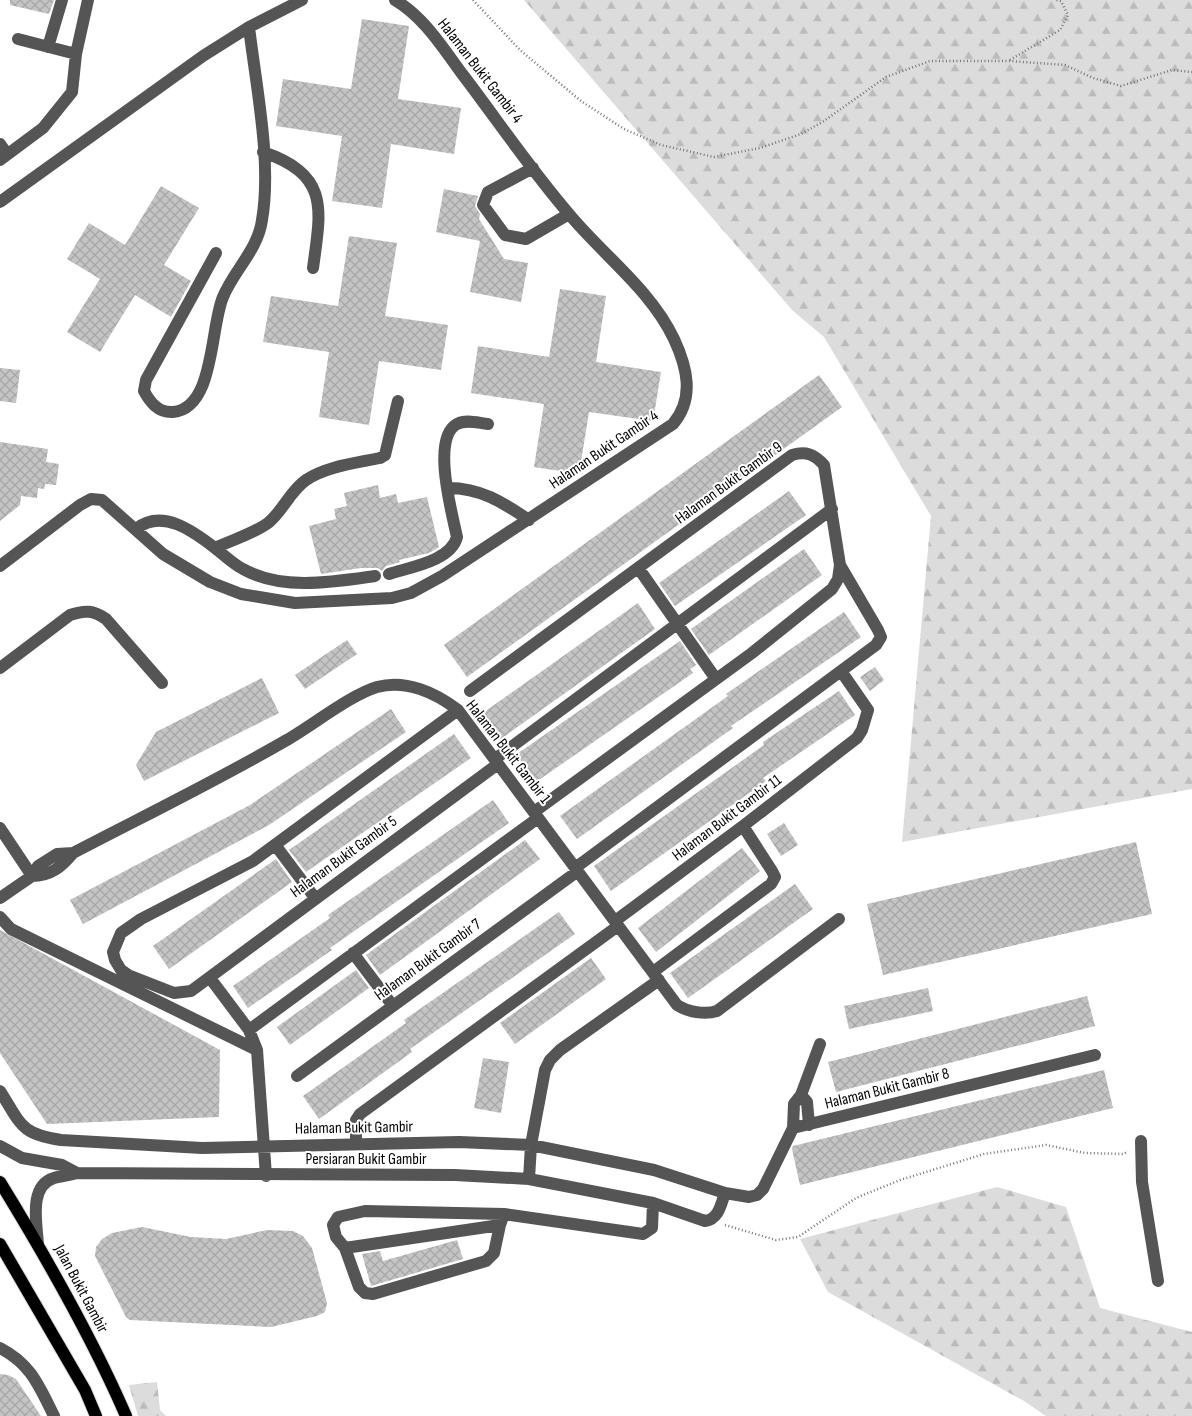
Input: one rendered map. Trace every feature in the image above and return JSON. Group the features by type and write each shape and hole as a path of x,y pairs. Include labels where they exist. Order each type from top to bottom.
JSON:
{"main road":[{"name":"Jalan Bukit Gambir","path":"0,1182 38,1245 80,1321 126,1416"},
{"path":"0,1244 90,1402 96,1416"}],"street":[{"path":"48,47 62,0"},
{"path":"2,153 43,128 72,92 76,54 88,0"},
{"path":"0,202 202,56 249,27 302,0"},
{"name":"Halaman Bukit Gambir 4","path":"0,566 80,505 91,499 102,500 164,554 210,582 241,594 295,603 392,598 411,593 442,576 673,424 686,404 686,374 682,357 667,326 643,295 568,214 438,41 406,6 395,0"},
{"path":"216,253 146,380 144,391 150,402 158,408 170,412 188,406 197,396 205,382 216,316 223,296 252,250 262,221 263,152 249,27"},
{"path":"18,39 76,54"},
{"path":"263,152 284,159 297,166 314,188 318,202 319,222 313,268"},
{"path":"534,168 488,192 483,205 505,235 526,239 568,214"},
{"path":"215,548 268,523 307,479 347,464 380,458 385,454 398,402"},
{"path":"389,574 439,556 453,546 456,537 444,456 450,430 456,424 466,421 488,424"},
{"name":"Halaman Bukit Gambir 9","path":"248,1030 716,680 832,589 838,579 840,565 824,465 810,454 792,455 639,569 470,691"},
{"path":"448,488 464,488 483,492 529,520"},
{"name":"Halaman Bukit Gambir 5","path":"276,846 253,861 141,919 121,933 113,952 114,960 121,970 128,975 155,986 183,993 191,991 832,509"},
{"path":"136,529 144,523 164,520 182,526 242,569 264,578 292,583 375,576"},
{"name":"Halaman Bukit Gambir 7","path":"297,1076 876,645 880,637 840,565"},
{"path":"639,569 716,680"},
{"path":"0,668 70,615 84,610 95,612 106,619 162,683"},
{"name":"Halaman Bukit Gambir 11","path":"356,1144 356,1120 360,1114 616,923 856,738 862,730 868,710 840,671"},
{"name":"Halaman Bukit Gambir 1","path":"0,898 32,876 46,876 64,864 73,854 270,750 355,698 377,687 396,685 419,689 440,697 458,710 576,870 682,1008 712,1013 839,920"},
{"path":"315,898 276,846 458,710"},
{"path":"529,1179 531,1145 545,1070 550,1060 560,1050 771,884 774,877 772,871 743,826"},
{"path":"0,828 32,876"},
{"path":"0,917 11,929 257,1050"},
{"path":"353,953 393,1006"},
{"path":"210,978 248,1030 257,1050 266,1176"},
{"path":"712,1220 716,1216 726,1193 749,1197 757,1195 763,1189 793,1128 794,1104 801,1095 820,1044"},
{"name":"Halaman Bukit Gambir 8","path":"793,1128 1095,1055"},
{"name":"Halaman Bukit Gambir","path":"0,1091 27,1131 42,1137 130,1145 202,1148 459,1142 531,1145 654,1170 726,1193"},
{"path":"801,1095 807,1102 809,1125"},
{"path":"1140,1141 1142,1182 1158,1281"},
{"name":"Persiaran Bukit Gambir","path":"0,1146 22,1158 62,1165 77,1173"},
{"name":"Persiaran Bukit Gambir","path":"38,1245 36,1211 39,1191 43,1185 54,1178 77,1173 266,1176 454,1175 529,1179 653,1203 705,1221 712,1220"},
{"path":"502,1220 494,1252 486,1260 373,1294 365,1293 360,1287 345,1248 336,1237 334,1225 338,1218 365,1211 502,1220 643,1234 652,1228 653,1203"},
{"path":"345,1248 502,1220"},
{"path":"3,1352 32,1372 54,1416"},
{"path":"90,1402 90,1416"}],"path":[{"path":"472,0 520,50 582,101 624,129 661,145 714,156 760,148 801,134 824,121 886,77 930,61 1009,61 1065,65 1093,78 1121,86 1172,70 1192,72"},
{"path":"1009,61 1060,30 1068,15 1061,1 1056,0"},
{"path":"712,1220 776,1240 798,1237 856,1198 900,1180 984,1154 1046,1145 1085,1153 1124,1154 1140,1141"}],"green space":[{"path":"524,0 1192,0 1192,789 902,842 931,516 824,337 792,310"},
{"path":"997,1187 1066,1207 1100,1308 1192,1332 1192,1416 1046,1416 1024,1401 828,1292 800,1239"},
{"path":"157,1382 160,1410 166,1416 138,1416 129,1385"}],"building":[{"path":"10,0 54,0 49,14 10,5"},
{"path":"362,19 409,26 398,99 461,108 454,154 391,144 382,208 332,201 342,136 276,126 283,79 351,89"},
{"path":"161,186 199,208 164,265 191,281 171,317 135,295 100,352 67,332 100,279 67,259 89,223 125,245"},
{"path":"444,189 478,196 475,206 480,214 479,219 504,259 528,263 521,302 470,292 480,241 436,232"},
{"path":"349,236 397,243 385,316 448,325 441,370 379,361 369,425 319,417 329,352 263,342 271,296 338,306"},
{"path":"560,289 606,296 596,362 661,372 653,421 589,412 579,474 534,467 544,404 471,393 478,346 549,357"},
{"path":"0,368 20,370 16,403 0,401"},
{"path":"819,375 842,407 467,677 444,645"},
{"path":"0,442 48,449 46,462 59,464 56,485 45,484 44,489 38,488 37,498 21,496 20,505 0,521"},
{"path":"378,485 380,498 396,494 398,503 427,497 439,547 429,553 399,560 400,562 386,566 382,571 378,568 361,568 321,574 309,526 336,519 334,509 347,506 344,493"},
{"path":"789,491 806,515 675,606 659,583"},
{"path":"804,549 822,575 709,655 691,629"},
{"path":"638,603 655,629 498,741 480,715"},
{"path":"844,612 861,637 731,726 733,728 577,839 560,816 728,696 726,694"},
{"path":"347,640 357,654 305,689 295,675"},
{"path":"680,641 696,665 690,669 693,673 533,784 514,756"},
{"path":"875,667 884,680 870,691 860,677"},
{"path":"262,678 279,713 144,781 136,765 156,732"},
{"path":"839,691 855,715 763,778 766,781 611,891 594,866 764,745 763,742"},
{"path":"391,709 406,732 269,825 83,924 70,900 250,805"},
{"path":"454,734 471,758 306,872 289,850"},
{"path":"493,800 509,823 330,948 332,950 248,1008 233,986 330,918 328,915"},
{"path":"784,823 798,845 781,856 767,834"},
{"path":"525,840 540,859 380,975 366,955"},
{"path":"1136,842 1152,914 883,975 867,904"},
{"path":"742,848 760,871 656,952 638,928"},
{"path":"276,859 292,882 169,969 153,946"},
{"path":"795,884 813,909 688,998 670,973"},
{"path":"559,912 575,934 410,1049 412,1052 319,1119 303,1096 406,1023 404,1020"},
{"path":"0,930 220,1050 219,1117 47,1124 0,1053"},
{"path":"591,958 606,979 515,1044 500,1023"},
{"path":"356,970 369,988 290,1045 277,1027"},
{"path":"928,988 933,1011 849,1029 844,1006"},
{"path":"1087,996 1095,1026 836,1092 828,1062"},
{"path":"483,1058 509,1062 501,1113 474,1108"},
{"path":"1104,1070 1113,1108 800,1185 792,1149 793,1146"},
{"path":"142,1227 191,1237 226,1239 267,1230 293,1231 303,1236 312,1248 327,1303 325,1312 317,1316 271,1327 130,1320 126,1317 95,1256 96,1247 102,1239 112,1233"},
{"path":"457,1240 463,1259 371,1286 362,1254 380,1251 383,1261"},
{"path":"0,1374 16,1379 41,1416 0,1416"}]}
